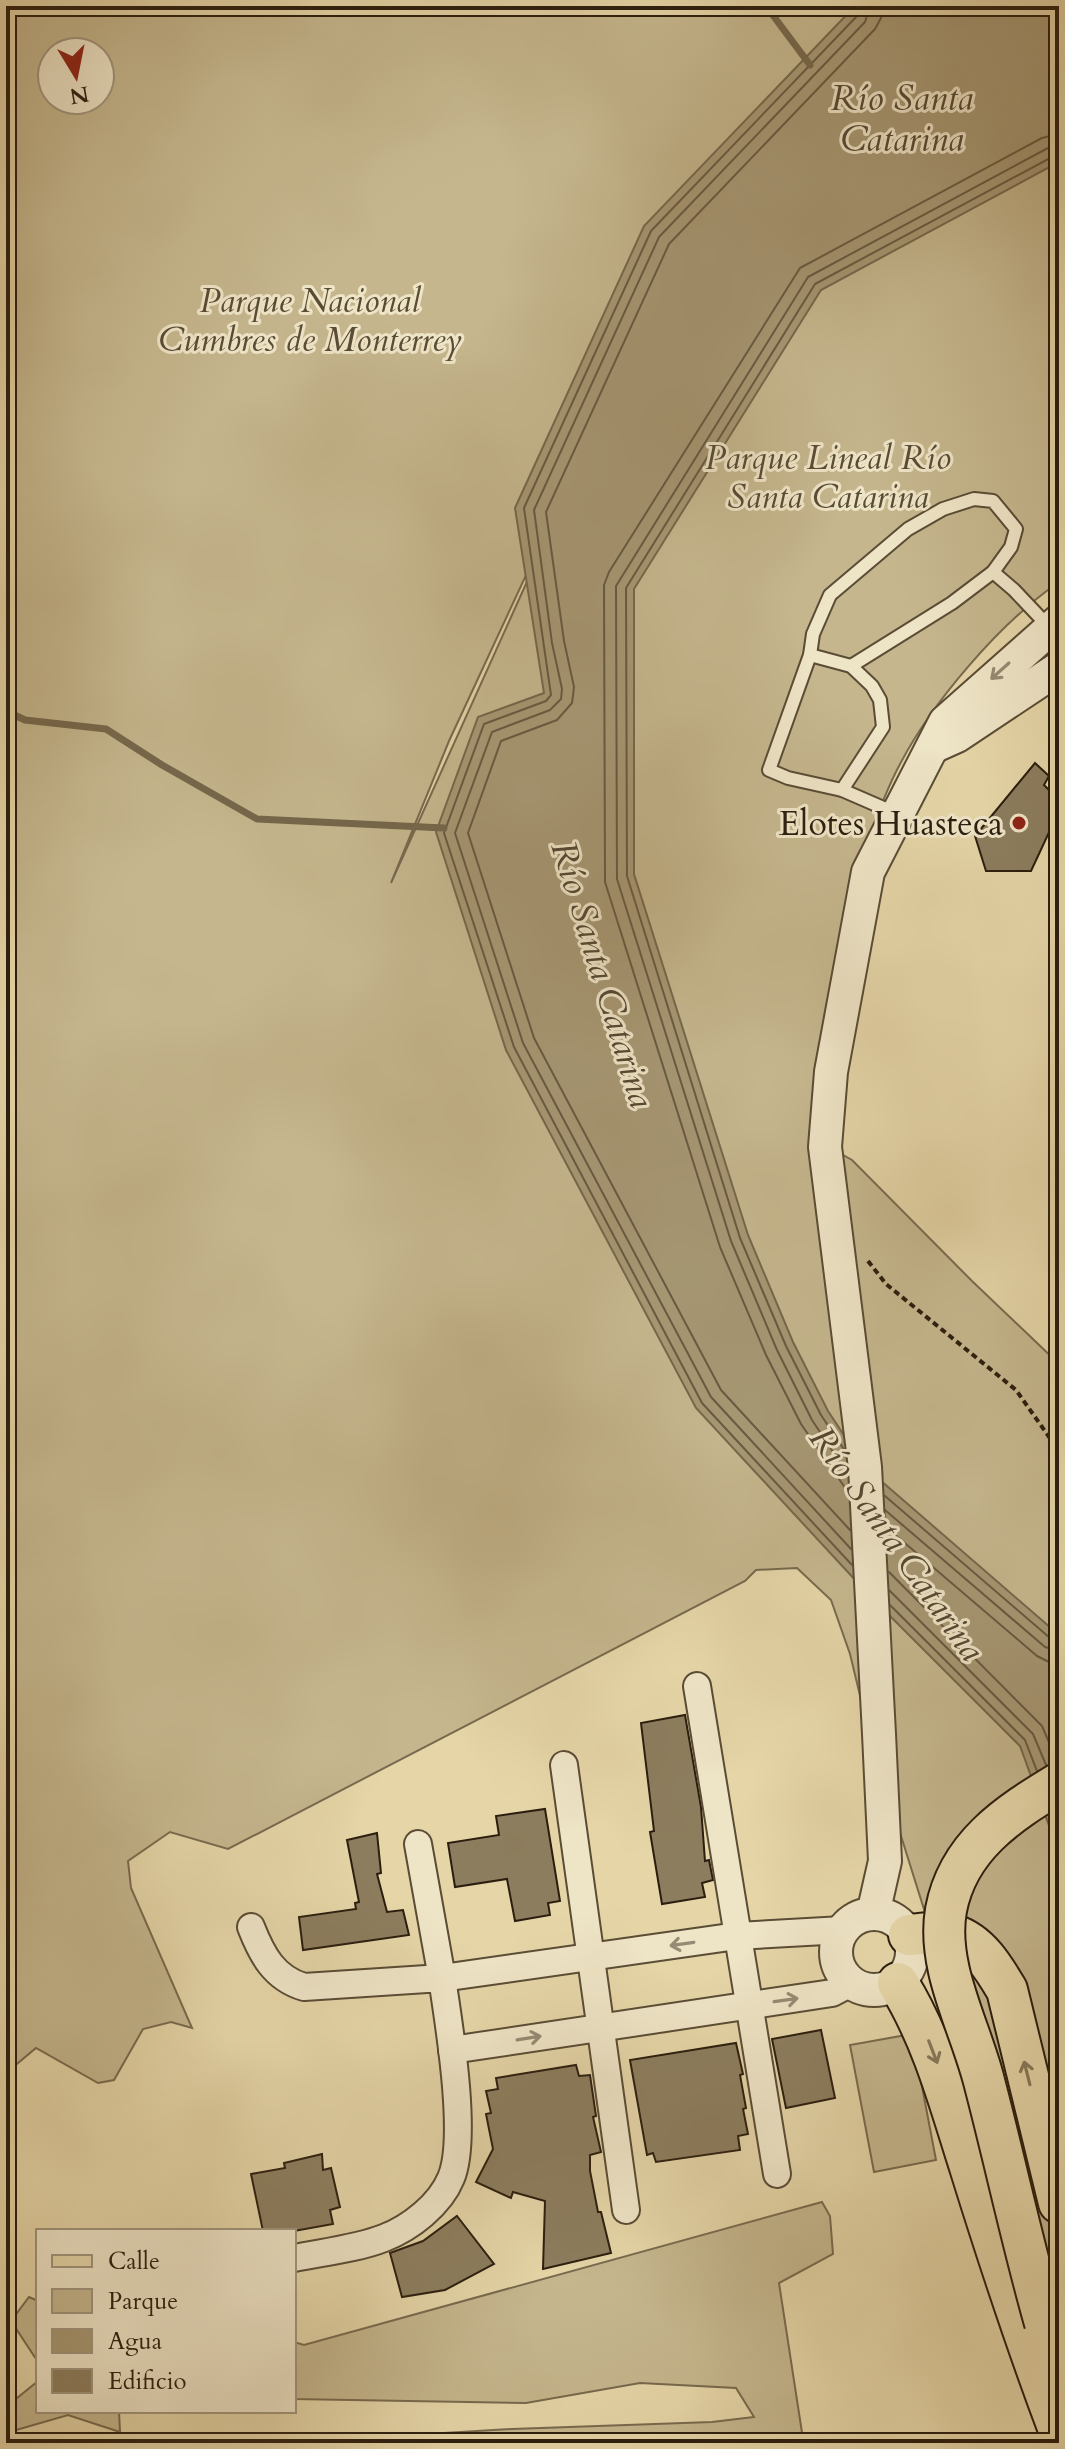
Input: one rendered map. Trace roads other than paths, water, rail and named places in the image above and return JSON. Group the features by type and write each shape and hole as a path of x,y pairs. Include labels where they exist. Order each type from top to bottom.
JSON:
{"main road":[{"path":"1053,2326 1023,2246 983,2078 945,1952 946,1911 957,1877 973,1848 995,1824 1059,1783"},
{"path":"1059,1798 1004,1837 987,1858 974,1882 965,1914 963,1948 972,1996 1017,2155 1033,2243 1053,2326 1059,2373"},
{"path":"909,1935 952,1934 969,1942 996,1971 1007,1990 1059,2203"},
{"path":"898,1983 919,2017 939,2069 1039,2378 1059,2430"}],"street":[{"path":"873,1914 885,1861 865,1467 825,1147 831,1072 868,872 945,722 1056,631"},
{"path":"934,746 957,736 1059,668"},
{"path":"984,717 1059,688"},
{"path":"697,1686 777,2174"},
{"path":"564,1765 626,2210"},
{"path":"296,2258 383,2239 415,2221 437,2200 451,2180 458,2152 452,2050 418,1844"},
{"path":"873,1914 894,1919 909,1935 912,1947 912,1961 907,1973 898,1983 875,1991 862,1989 843,1975 836,1952 843,1930 851,1921 873,1914"},
{"path":"251,1927 261,1952 275,1972 304,1987 442,1978 737,1936 843,1930"},
{"path":"452,2050 832,1993 851,1983"}],"lane":[{"path":"851,666 952,603 993,572 1011,547 1016,529 993,501 974,499 943,509 908,529 857,569 830,595 813,634 810,655 769,770 788,778 842,790 898,815"},
{"path":"993,572 1056,631"},
{"path":"810,655 851,666 872,686 880,700 883,727 842,790"}],"water":[{"name":"Río Santa Catarina","path":"855,6 1059,6 1059,162 821,290 634,589 634,874 748,1235 793,1342 828,1411 865,1467 1059,1635 1059,1853 1020,1746 870,1596 696,1408 506,1050 436,832 478,717 544,693 515,508 644,226"}],"waterway":[{"path":"766,6 810,65"},
{"path":"6,711 25,720 106,729 257,819 444,828"}],"place":[{"name":"Elotes Huasteca","path":"1019,823"}],"park label":[{"name":"Parque Nacional Cumbres de Monterrey","path":"310,320"},
{"name":"Parque Lineal Río Santa Catarina","path":"828,476"}]}
